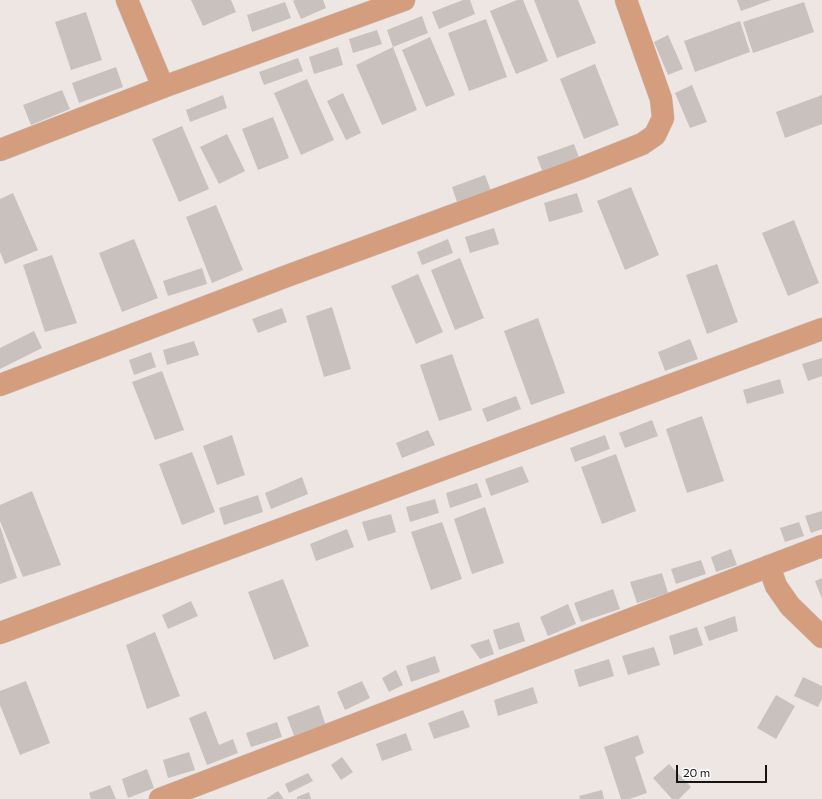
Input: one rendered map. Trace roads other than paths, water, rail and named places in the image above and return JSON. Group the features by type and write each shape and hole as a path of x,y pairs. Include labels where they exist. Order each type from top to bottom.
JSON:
{"street":[{"path":"127,0 163,87"},
{"path":"0,150 163,87 404,0"},
{"path":"0,385 272,282 579,169 642,144 655,135 663,118 661,99 626,0"},
{"path":"0,633 822,329"},
{"path":"160,799 822,546"},
{"path":"769,566 776,586 790,606 822,637"}]}
